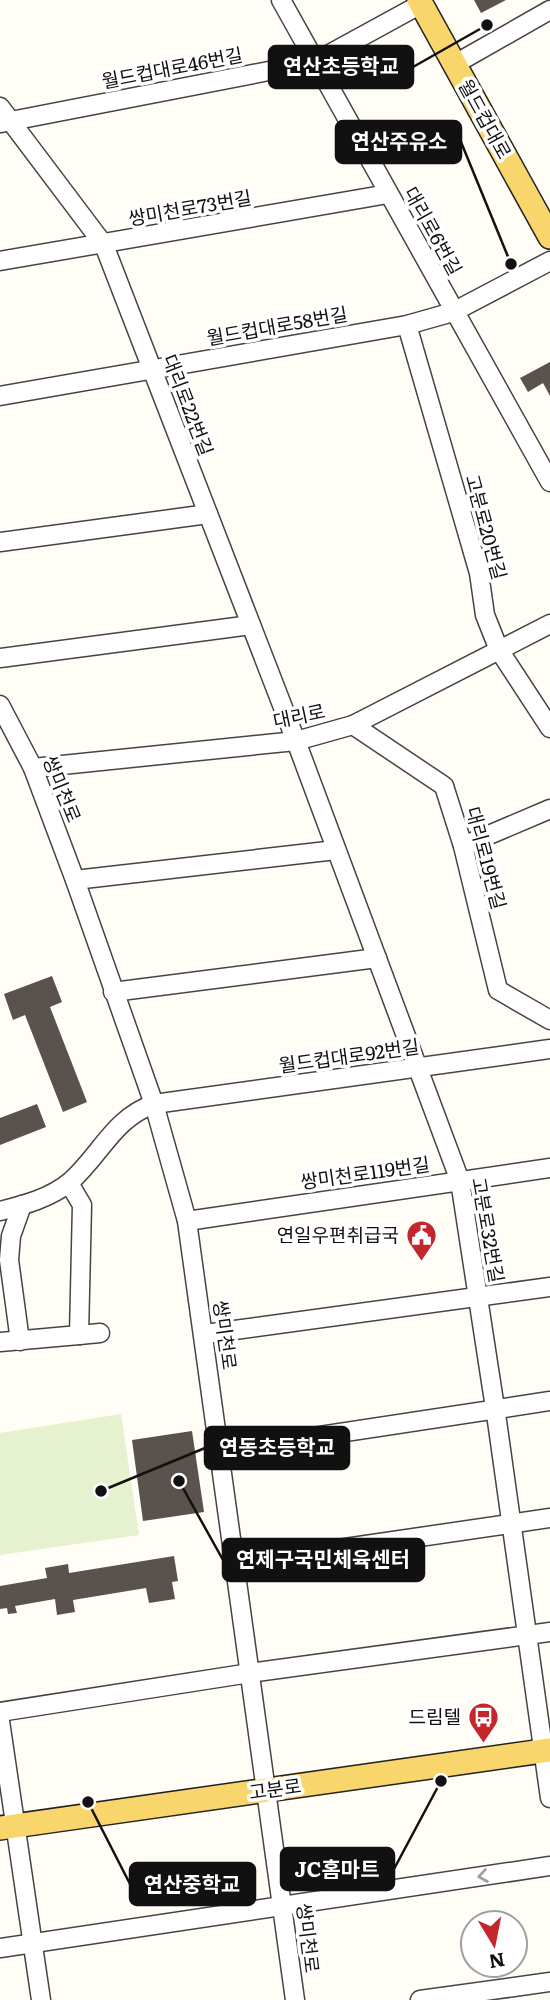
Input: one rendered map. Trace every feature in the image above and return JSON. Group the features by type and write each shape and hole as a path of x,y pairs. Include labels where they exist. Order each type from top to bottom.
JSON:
{"main road":[{"name":"월드컵대로","path":"420,2 550,237"},
{"name":"고분로","path":"7,1827 547,1751"}],"street":[{"name":"대리로6번길","path":"281,0 550,482"},
{"name":"월드컵대로46번길","path":"4,117 315,62 420,2"},
{"path":"455,64 550,10"},
{"name":"대리로22번길","path":"4,117 104,245 296,741"},
{"name":"쌍미천로73번길","path":"0,261 388,194"},
{"name":"월드컵대로58번길","path":"0,396 407,325 453,312 550,261"},
{"name":"고분로20번길","path":"407,325 479,573 485,615 499,650 550,727"},
{"path":"0,541 208,514"},
{"name":"대리로","path":"33,768 296,741 353,725 550,624"},
{"path":"0,658 251,625"},
{"name":"쌍미천로","path":"0,705 33,768 75,880 154,1104 187,1221 205,1334 295,2000"},
{"name":"대리로19번길","path":"353,725 444,786 463,846 498,990 550,1020"},
{"name":"고분로32번길","path":"296,741 460,1181 547,1751 550,1798"},
{"path":"463,846 550,809"},
{"path":"75,880 336,850"},
{"path":"113,992 377,958"},
{"name":"월드컵대로92번길","path":"154,1104 550,1049"},
{"path":"0,1211 22,1205 69,1183 112,1130 135,1111 154,1104"},
{"name":"쌍미천로119번길","path":"187,1221 550,1168"},
{"path":"69,1183 82,1205 79,1335"},
{"path":"20,1341 9,1260 11,1236 22,1205"},
{"path":"205,1334 550,1287"},
{"path":"0,1342 100,1333"},
{"path":"220,1451 550,1401"},
{"path":"235,1564 550,1518"},
{"path":"0,1712 250,1673 550,1632"},
{"path":"0,1721 7,1827 33,1944 41,2000"},
{"path":"0,1948 550,1866"},
{"path":"420,2000 550,1982"}],"green space":[{"path":"121,1414 139,1535 0,1555 0,1433"}],"building":[{"path":"474,0 506,0 481,13"},
{"path":"550,362 550,396 543,383 528,392 520,378"},
{"path":"52,976 62,1002 50,1007 87,1102 63,1112 25,1015 13,1020 4,994"},
{"path":"37,1104 46,1127 0,1145 0,1118"},
{"path":"192,1431 204,1512 143,1521 132,1440"},
{"path":"174,1556 178,1581 172,1582 175,1599 149,1603 146,1588 73,1600 75,1612 57,1615 55,1599 15,1606 17,1613 8,1614 7,1608 0,1609 0,1586 47,1578 45,1568 68,1564 69,1573"}],"place":[{"name":"연산초등학교","path":"487,25"},
{"name":"연산주유소","path":"511,264"},
{"name":"연일우편취급국","path":"422,1262"},
{"name":"연제구국민체육센터","path":"179,1481"},
{"name":"연동초등학교","path":"101,1491"},
{"name":"드림텔","path":"484,1744"},
{"name":"JC홈마트","path":"441,1781"},
{"name":"연산중학교","path":"88,1802"}]}
